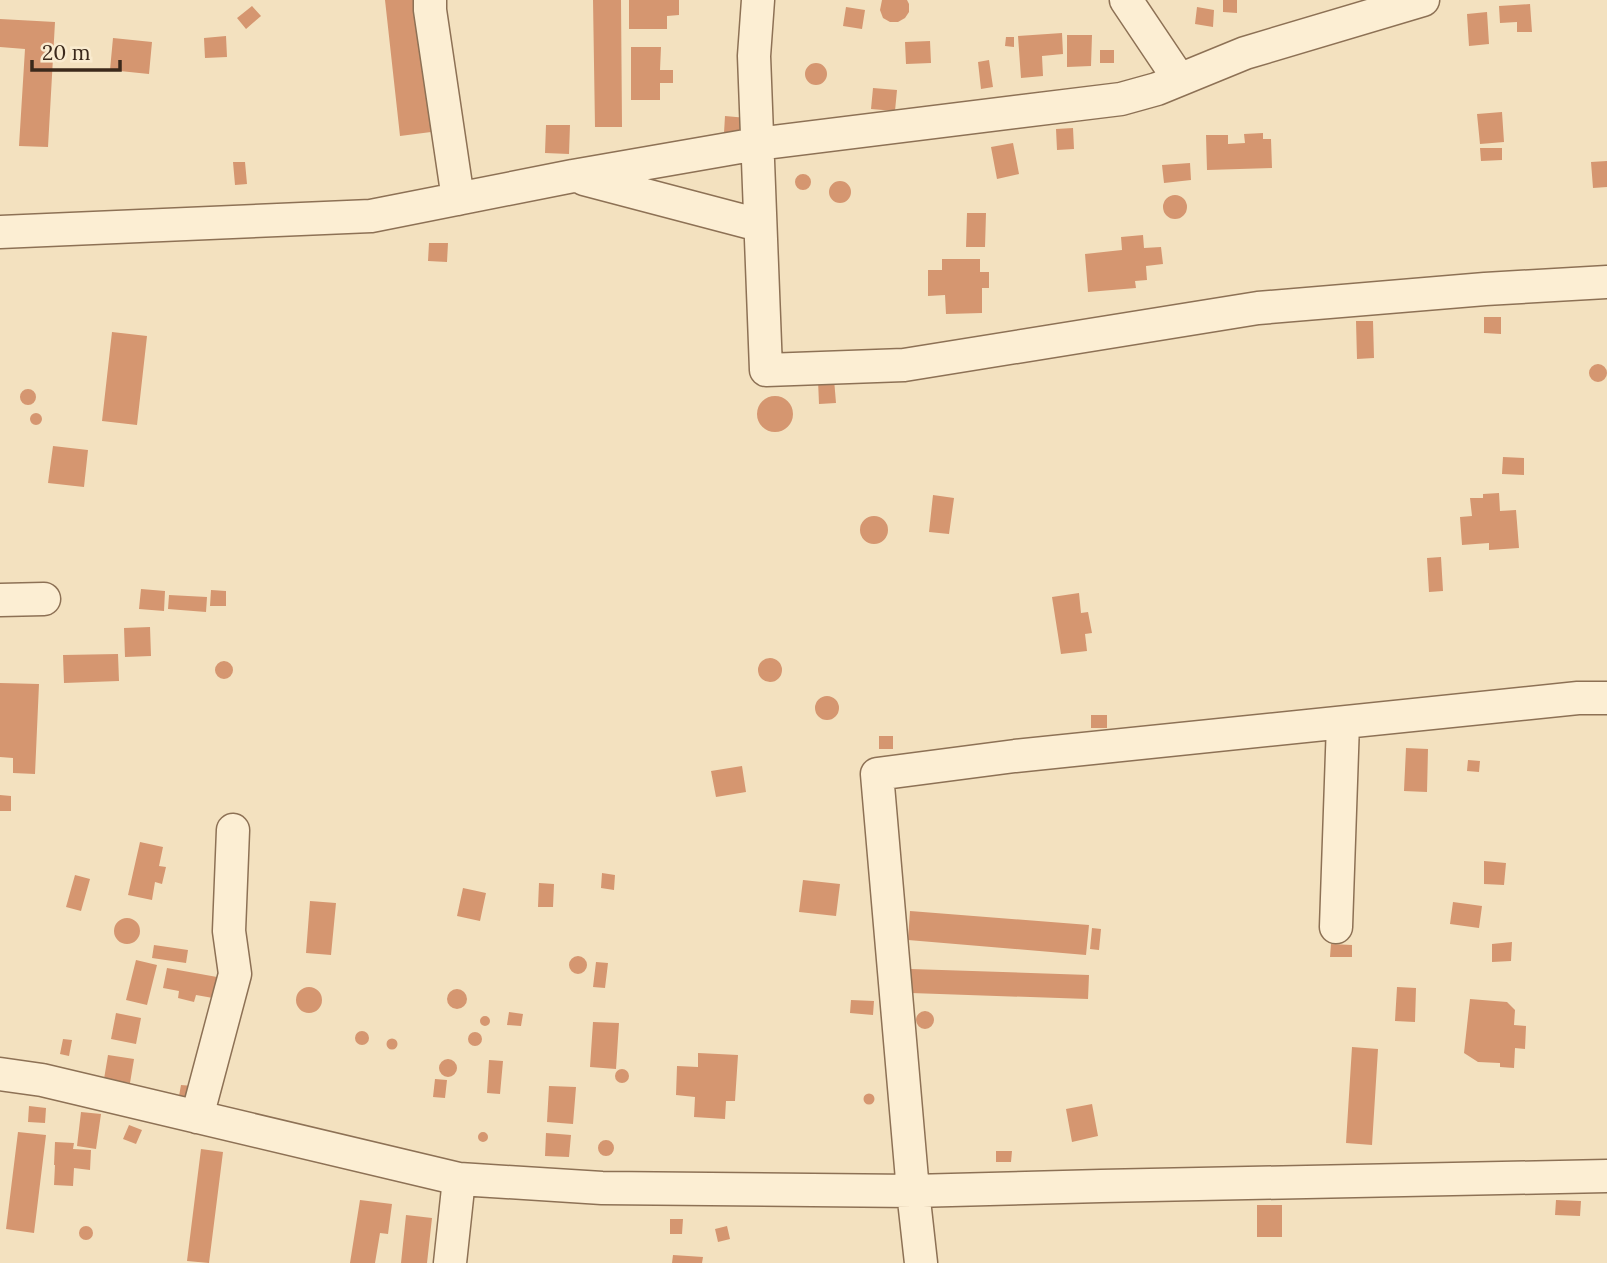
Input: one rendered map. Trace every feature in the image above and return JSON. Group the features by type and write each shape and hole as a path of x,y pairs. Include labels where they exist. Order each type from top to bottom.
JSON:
{"street":[{"path":"430,0 458,199"},
{"path":"758,0 754,56 766,370 904,365 1258,307 1607,282"},
{"path":"1126,0 1179,79"},
{"path":"0,232 371,216 573,176 757,144 1121,99 1157,89 1245,53 1423,0"},
{"path":"573,176 759,225"},
{"path":"0,600 44,599"},
{"path":"921,1263 877,774 1015,756 1578,698 1607,698"},
{"path":"1336,927 1343,723"},
{"path":"197,1117 234,974 229,931 233,830"},
{"path":"0,1074 42,1080 459,1179 601,1188 913,1191 1607,1176"},
{"path":"450,1263 459,1179"}],"building":[{"path":"385,0 416,0 431,132 400,136"},
{"path":"593,0 621,0 622,127 595,127"},
{"path":"629,0 679,0 679,15 667,16 667,29 629,29"},
{"path":"882,0 907,0 909,12 898,22 890,22 883,18 880,10"},
{"path":"1223,0 1237,0 1237,13 1223,12"},
{"path":"1530,4 1532,32 1517,32 1517,22 1500,23 1499,6"},
{"path":"252,6 261,16 246,29 237,18"},
{"path":"846,7 865,10 862,29 843,26"},
{"path":"1197,7 1214,10 1213,27 1195,24"},
{"path":"1487,12 1489,44 1469,46 1467,14"},
{"path":"0,19 55,22 48,147 19,146 25,49 0,47"},
{"path":"1062,33 1063,54 1042,56 1043,76 1021,78 1018,36"},
{"path":"1067,35 1092,35 1091,66 1067,67"},
{"path":"226,36 227,57 205,58 204,38"},
{"path":"1006,37 1014,37 1014,47 1005,46"},
{"path":"113,38 152,42 149,74 110,70"},
{"path":"930,41 931,63 906,64 905,42"},
{"path":"631,47 661,47 660,70 673,70 673,83 660,83 660,100 631,100"},
{"path":"1100,50 1114,50 1114,63 1100,63"},
{"path":"989,60 993,87 981,89 978,62"},
{"path":"816,63 824,66 827,74 824,82 816,85 808,82 805,74 808,66"},
{"path":"873,88 897,90 895,111 871,109"},
{"path":"1502,112 1504,142 1480,144 1477,114"},
{"path":"725,116 747,118 746,135 724,133"},
{"path":"546,125 570,125 569,154 545,153"},
{"path":"1073,128 1074,149 1057,150 1056,129"},
{"path":"1263,133 1263,139 1271,139 1272,168 1207,170 1206,135 1228,135 1228,144 1245,143 1244,134"},
{"path":"1013,143 1019,174 997,179 991,147"},
{"path":"1480,148 1502,148 1502,160 1481,161"},
{"path":"1607,161 1607,187 1593,188 1591,162"},
{"path":"233,162 245,162 247,184 235,185"},
{"path":"1190,163 1191,180 1164,183 1162,165"},
{"path":"800,174 806,174 811,182 809,188 800,190 795,185 795,179"},
{"path":"840,181 848,184 851,192 848,200 840,203 832,200 829,192 832,184"},
{"path":"1175,195 1183,199 1187,207 1183,215 1175,219 1167,215 1163,207 1167,199"},
{"path":"967,213 986,213 985,247 966,247"},
{"path":"1143,235 1144,248 1161,247 1163,264 1146,266 1147,280 1135,281 1136,288 1088,292 1085,254 1122,250 1121,237"},
{"path":"429,243 448,243 447,262 428,261"},
{"path":"942,259 980,259 980,272 989,272 989,288 982,288 982,313 946,314 945,295 928,296 928,270 942,270"},
{"path":"1484,317 1501,317 1501,334 1484,333"},
{"path":"1356,321 1373,321 1374,358 1357,359"},
{"path":"112,332 147,336 137,425 102,421"},
{"path":"1594,364 1602,364 1607,373 1605,380 1594,382 1589,377 1589,369"},
{"path":"834,379 836,403 819,404 818,380"},
{"path":"25,389 31,389 36,397 34,403 25,405 20,400 20,394"},
{"path":"775,396 788,401 793,414 788,427 775,432 762,427 757,414 762,401"},
{"path":"36,413 42,419 36,425 30,419"},
{"path":"53,446 88,450 84,487 48,483"},
{"path":"1503,457 1524,458 1524,475 1502,474"},
{"path":"1499,493 1500,511 1516,510 1519,548 1489,550 1489,543 1462,545 1460,517 1472,516 1470,498 1483,498 1483,494"},
{"path":"933,495 954,498 949,534 929,532"},
{"path":"874,516 884,520 888,530 884,540 874,544 864,540 860,530 864,520"},
{"path":"1441,557 1443,591 1429,592 1427,558"},
{"path":"141,589 165,591 164,611 139,609"},
{"path":"211,590 226,591 226,606 210,606"},
{"path":"1079,593 1081,613 1088,612 1092,633 1085,634 1087,651 1061,654 1052,597"},
{"path":"169,595 207,597 206,612 168,609"},
{"path":"150,627 151,656 125,657 124,628"},
{"path":"118,654 119,681 64,683 63,655"},
{"path":"770,658 778,662 782,670 778,678 770,682 762,678 758,670 762,662"},
{"path":"220,661 228,661 233,670 231,677 220,679 215,674 215,666"},
{"path":"0,683 39,684 35,774 13,773 13,758 0,757"},
{"path":"827,696 836,699 839,708 836,717 827,720 818,717 815,708 818,699"},
{"path":"1091,715 1107,715 1107,728 1091,728"},
{"path":"879,736 893,736 893,749 879,749"},
{"path":"1406,748 1428,749 1427,792 1404,791"},
{"path":"1468,760 1480,761 1479,772 1467,771"},
{"path":"742,766 746,792 716,797 711,771"},
{"path":"0,795 11,796 11,811 0,811"},
{"path":"140,842 163,847 159,866 166,867 162,884 155,882 152,900 128,895"},
{"path":"1484,861 1506,863 1504,885 1484,884"},
{"path":"602,873 615,875 614,890 601,888"},
{"path":"75,875 90,879 81,911 66,907"},
{"path":"803,880 840,884 836,916 799,912"},
{"path":"539,883 554,884 553,907 538,907"},
{"path":"463,888 486,893 480,921 457,916"},
{"path":"310,901 336,903 331,955 306,953"},
{"path":"1453,902 1482,906 1479,928 1450,924"},
{"path":"910,911 1089,925 1086,955 908,940"},
{"path":"127,918 136,922 140,931 136,940 127,944 118,940 114,931 118,922"},
{"path":"1092,928 1101,929 1099,950 1090,949"},
{"path":"1512,942 1511,961 1492,962 1492,944"},
{"path":"1331,944 1352,945 1352,957 1330,957"},
{"path":"154,945 188,950 186,963 152,958"},
{"path":"574,956 582,956 587,965 585,972 574,974 569,969 569,961"},
{"path":"136,960 157,965 147,1005 126,1000"},
{"path":"596,962 608,963 605,988 593,987"},
{"path":"167,968 217,977 213,998 196,995 194,1002 178,998 179,991 163,988"},
{"path":"911,969 1089,975 1088,999 911,993"},
{"path":"309,987 318,991 322,1000 318,1009 309,1013 300,1009 296,1000 300,991"},
{"path":"1397,987 1416,988 1415,1022 1395,1021"},
{"path":"457,989 464,992 467,999 464,1006 457,1009 450,1006 447,999 450,992"},
{"path":"1470,999 1507,1002 1515,1010 1514,1025 1526,1026 1525,1049 1515,1048 1514,1068 1500,1067 1500,1063 1478,1062 1464,1053"},
{"path":"851,1000 874,1001 873,1015 850,1013"},
{"path":"921,1011 929,1011 934,1020 932,1027 921,1029 916,1024 916,1016"},
{"path":"509,1012 523,1014 521,1026 507,1025"},
{"path":"116,1013 141,1018 136,1044 111,1039"},
{"path":"485,1016 489,1017 489,1025 485,1026 481,1025 480,1021 481,1017"},
{"path":"593,1022 619,1023 616,1069 590,1067"},
{"path":"359,1031 365,1031 369,1038 365,1045 359,1045 355,1041 355,1035"},
{"path":"472,1032 478,1032 482,1039 478,1046 472,1046 468,1042 468,1036"},
{"path":"63,1039 72,1040 69,1056 60,1054"},
{"path":"392,1039 396,1040 396,1048 392,1049 388,1048 387,1044 388,1040"},
{"path":"1352,1047 1378,1049 1372,1145 1346,1143"},
{"path":"698,1053 738,1055 735,1101 726,1101 725,1119 694,1117 695,1097 676,1095 677,1066 698,1067"},
{"path":"108,1055 134,1059 130,1083 104,1079"},
{"path":"444,1059 452,1059 457,1068 455,1075 444,1077 439,1072 439,1064"},
{"path":"489,1060 503,1061 500,1094 487,1093"},
{"path":"619,1069 625,1069 629,1076 625,1083 619,1083 615,1079 615,1073"},
{"path":"435,1079 447,1080 445,1098 433,1097"},
{"path":"181,1085 193,1086 192,1097 179,1096"},
{"path":"549,1086 576,1087 573,1124 547,1122"},
{"path":"869,1093 875,1099 869,1105 863,1099"},
{"path":"1092,1104 1098,1136 1072,1142 1066,1109"},
{"path":"29,1106 46,1108 45,1123 28,1122"},
{"path":"81,1112 101,1114 96,1149 77,1146"},
{"path":"129,1125 142,1130 136,1144 123,1139"},
{"path":"18,1132 46,1135 34,1233 6,1229"},
{"path":"483,1132 487,1133 487,1141 483,1142 479,1141 478,1137 479,1133"},
{"path":"546,1133 571,1135 569,1157 545,1156"},
{"path":"606,1140 612,1142 612,1154 606,1156 600,1154 598,1148 600,1142"},
{"path":"55,1142 74,1143 73,1149 91,1150 90,1170 74,1168 73,1186 54,1185"},
{"path":"201,1149 223,1152 209,1263 187,1261"},
{"path":"996,1151 1012,1151 1011,1162 996,1162"},
{"path":"360,1200 392,1204 388,1234 380,1233 375,1263 350,1263"},
{"path":"1556,1200 1581,1201 1580,1216 1555,1215"},
{"path":"1257,1205 1282,1205 1282,1237 1257,1237"},
{"path":"406,1215 432,1218 427,1263 401,1263"},
{"path":"670,1219 683,1219 682,1234 670,1234"},
{"path":"83,1226 89,1226 93,1233 89,1240 83,1240 79,1236 79,1230"},
{"path":"727,1226 730,1239 718,1242 715,1229"},
{"path":"673,1255 703,1257 702,1263 672,1263"}]}
